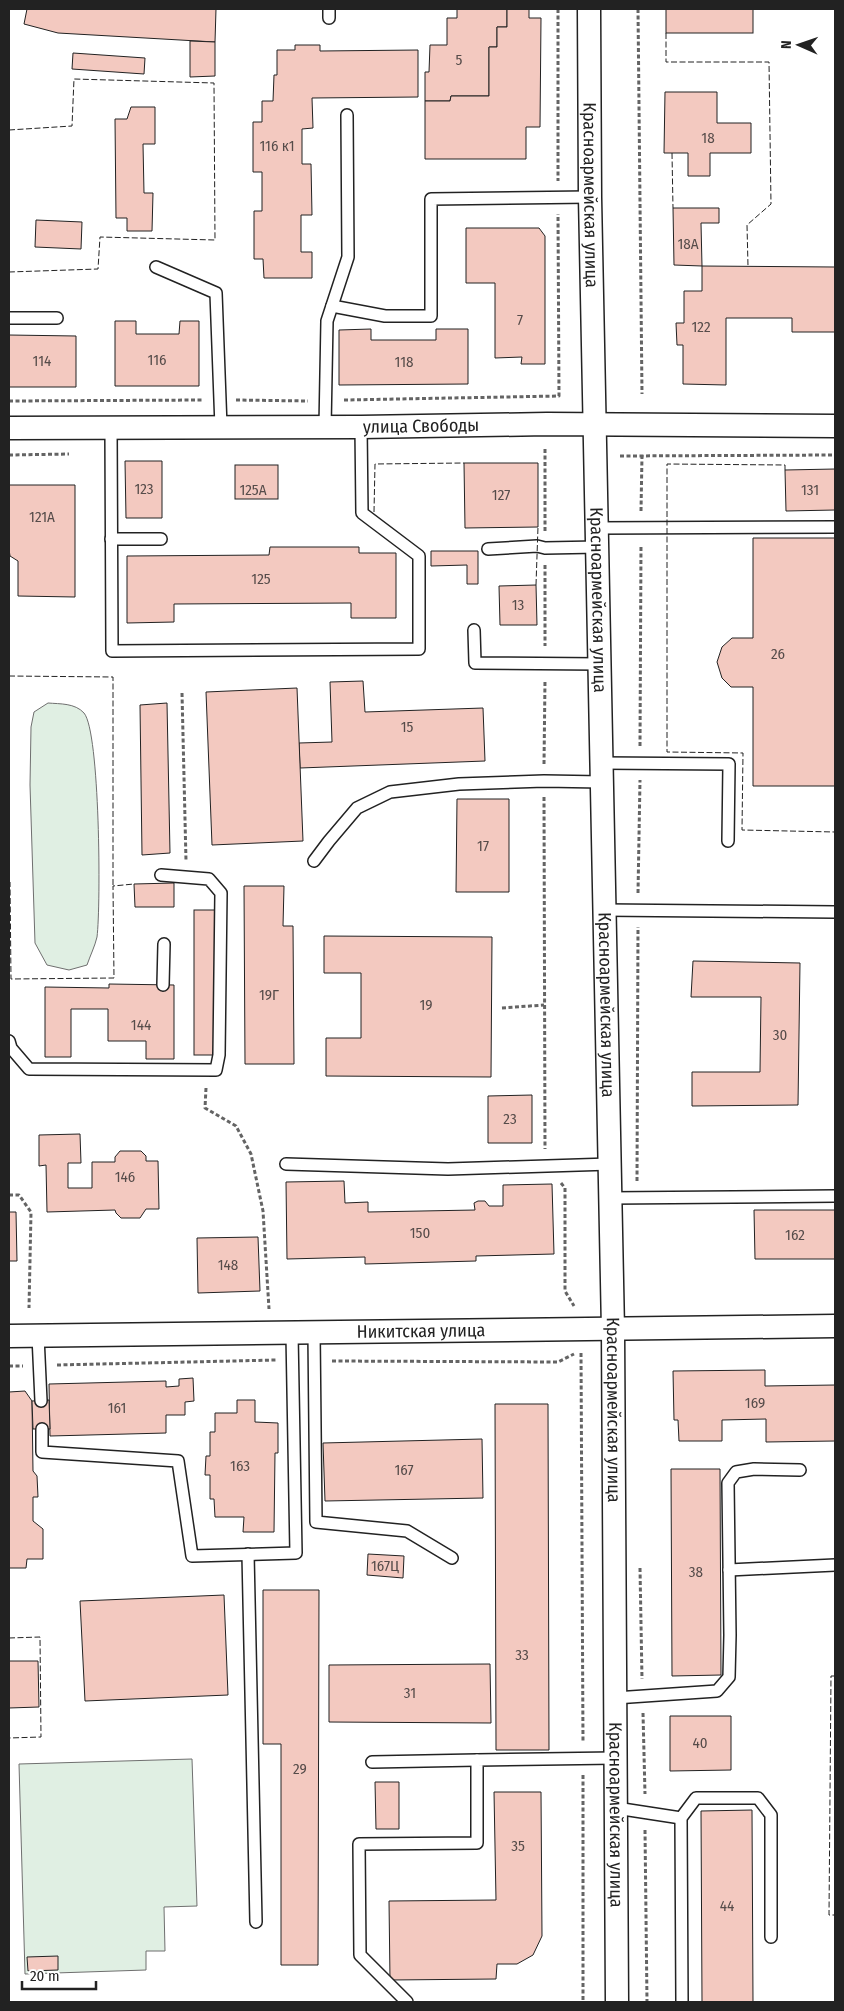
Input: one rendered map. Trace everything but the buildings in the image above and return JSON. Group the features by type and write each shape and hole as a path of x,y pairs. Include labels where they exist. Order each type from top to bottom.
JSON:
{"street":[{"name":"Красноармейская улица","path":"589,9 590,197 613,1330 617,2002"},
{"name":"улица Свободы","path":"9,428 361,427 547,424 595,426 835,426"},
{"name":"Никитская улица","path":"9,1336 835,1326"}],"lane":[{"path":"325,427 327,320 348,257 347,115"},
{"path":"332,306 385,316 431,316 431,199 590,197"},
{"path":"156,266 216,293 221,427"},
{"path":"9,318 57,318"},
{"path":"111,428 112,651 420,648 419,556 362,513 361,427"},
{"path":"488,549 537,546 545,548 641,528 835,527"},
{"path":"111,539 161,539"},
{"path":"474,630 475,663 600,664"},
{"path":"314,861 328,841 357,808 390,792 459,784 544,781 602,773 640,764 729,764 728,841"},
{"path":"9,1041 11,1048 29,1069 162,1064 216,1070 219,1055 221,893 209,878 161,875"},
{"path":"604,910 835,912"},
{"path":"163,985 164,944"},
{"path":"286,1164 448,1168 610,1164"},
{"path":"610,1198 835,1196"},
{"path":"314,1333 316,1522 408,1531 452,1558"},
{"path":"42,1429 42,1452 178,1462 192,1556 296,1553 292,1334"},
{"path":"38,1336 41,1401"},
{"path":"615,1698 717,1690 729,1677 728,1484 736,1472 800,1470"},
{"path":"248,1554 256,1922"},
{"path":"729,1570 835,1565"},
{"path":"372,1762 615,1758"},
{"path":"407,2002 360,1955 359,1844 477,1843 477,1760"},
{"path":"682,2002 681,1818 696,1798 758,1798 771,1815 771,1937"},
{"path":"616,1808 681,1818"}],"path":[{"path":"638,9 642,394"},
{"path":"9,401 326,400 559,396"},
{"path":"9,455 44,454"},
{"path":"637,1198 642,455"},
{"path":"620,456 835,456"},
{"path":"545,458 545,1166 565,1188 566,1291 577,1310"},
{"path":"182,693 187,876"},
{"path":"502,1008 544,1006"},
{"path":"206,1086 205,1108 236,1126 251,1154 263,1211 269,1310"},
{"path":"9,1195 19,1195 31,1212 29,1308"},
{"path":"581,1350 584,2002"},
{"path":"640,1576 647,2002"}],"green space":[{"path":"48,703 76,707 84,713 89,727 96,784 99,857 97,937 87,965 69,970 47,965 35,943 30,785 31,727 34,712"},
{"path":"192,1759 197,1906 164,1907 165,1951 146,1951 146,1970 25,1974 19,1764"}],"fence":[{"path":"666,33 666,62 769,62 771,204 747,225 748,266"},
{"path":"9,130 72,126 74,79 214,83 215,240 100,237 98,269 9,272"},
{"path":"672,153 673,208"},
{"path":"374,512 375,464 464,463"},
{"path":"785,470 785,465 667,464 667,752 743,753 742,830 835,832"},
{"path":"536,585 538,527"},
{"path":"9,676 113,677 113,886"},
{"path":"9,882 11,979 114,978 113,886 134,884"},
{"path":"9,1638 40,1637 41,1737 9,1738"},
{"path":"835,1676 831,1676 829,1915 835,1915"}]}
